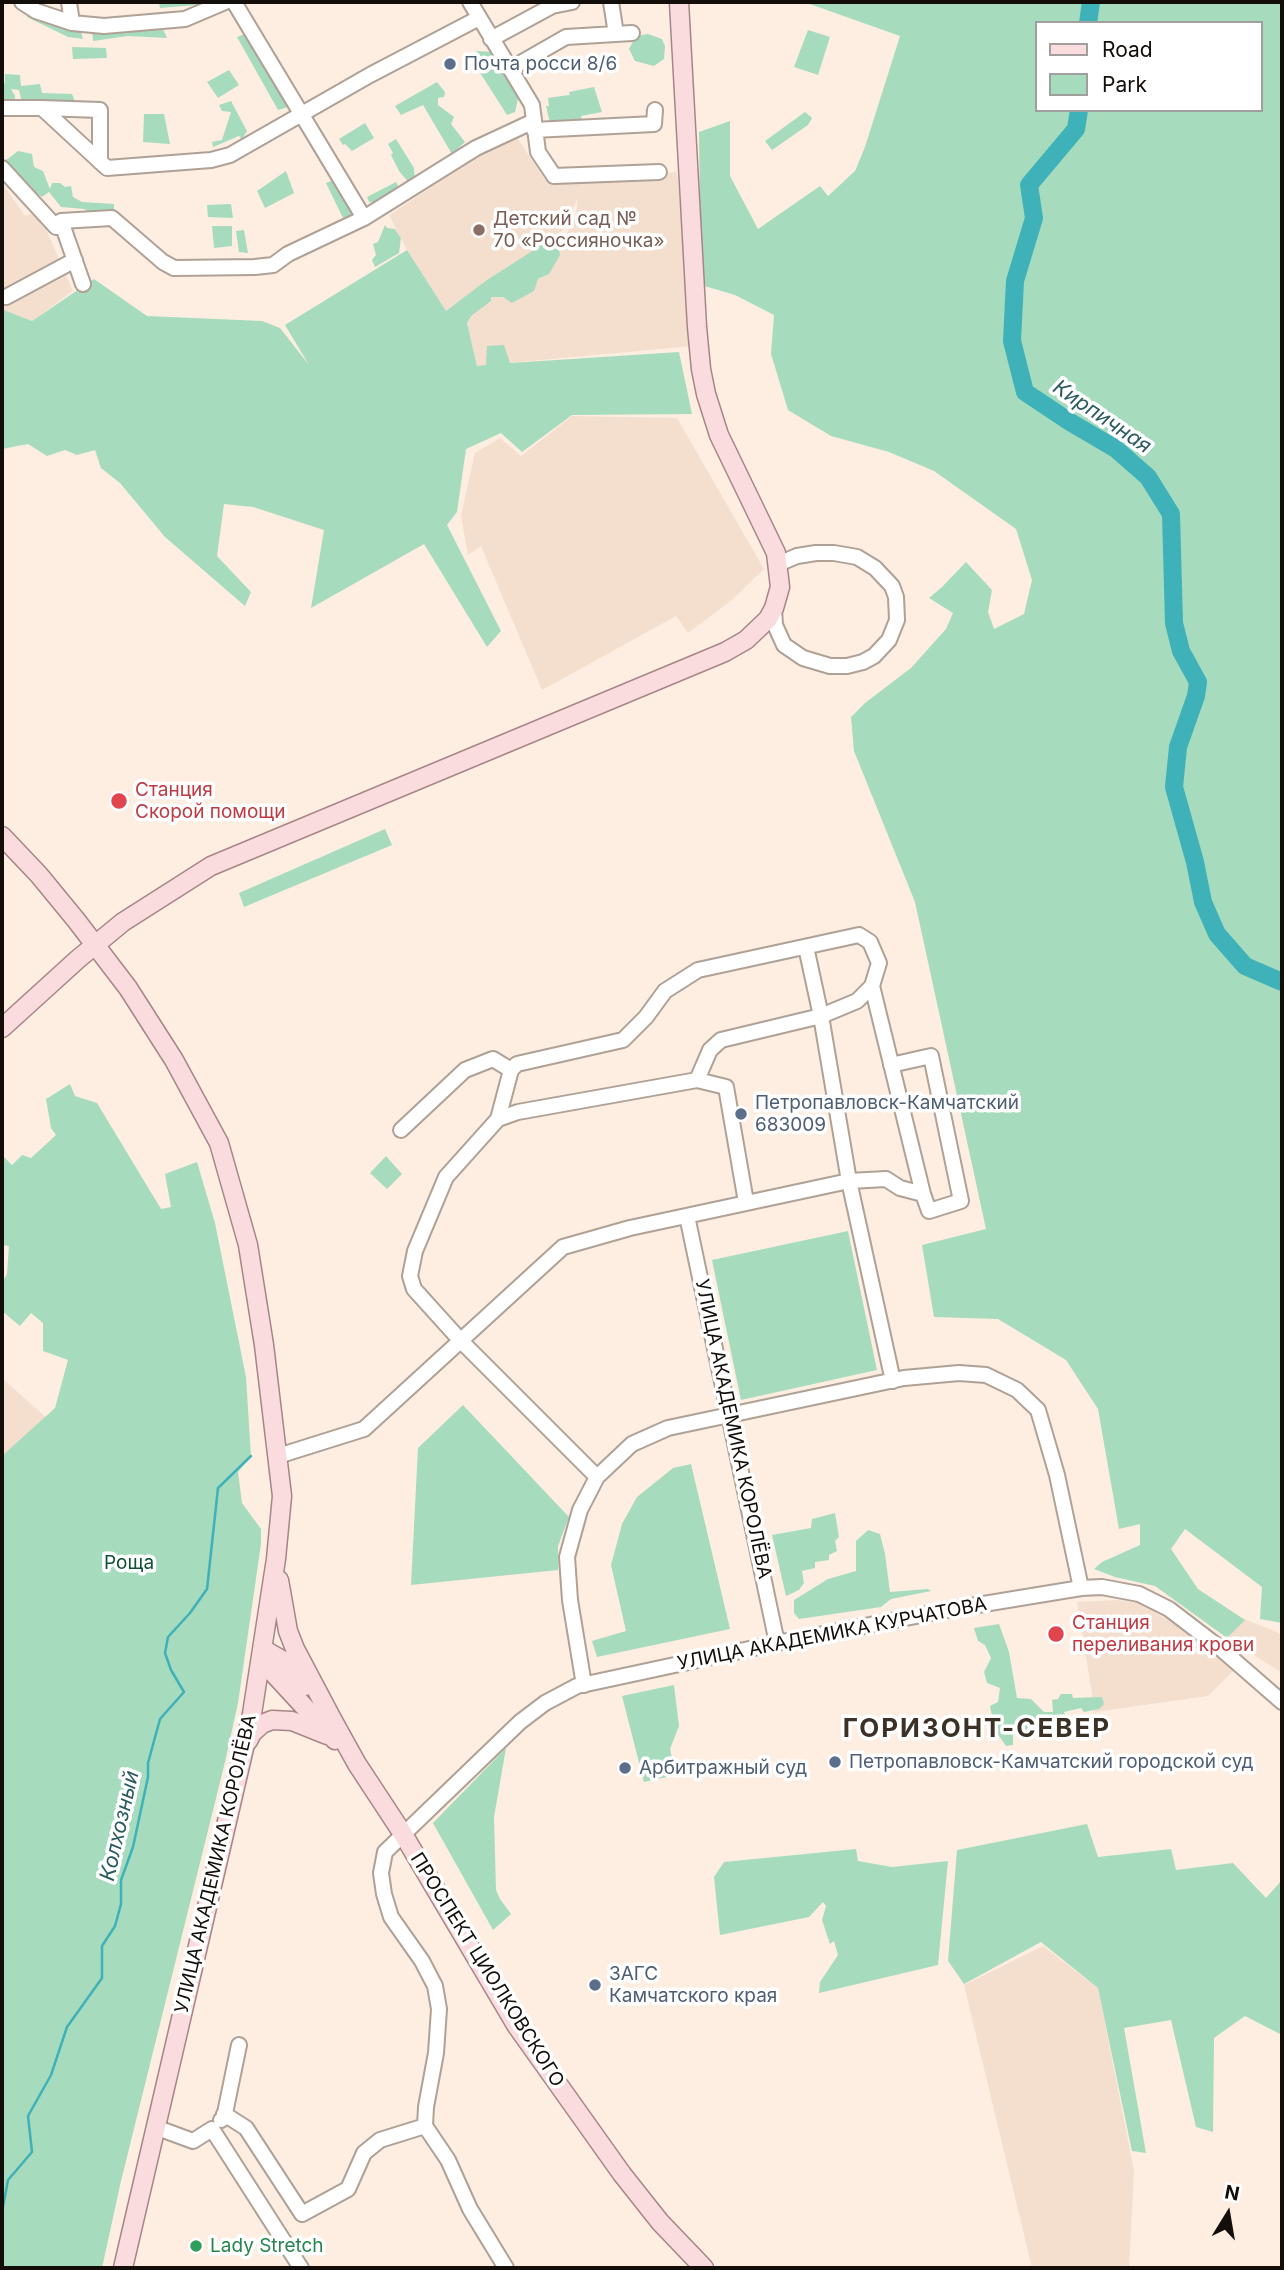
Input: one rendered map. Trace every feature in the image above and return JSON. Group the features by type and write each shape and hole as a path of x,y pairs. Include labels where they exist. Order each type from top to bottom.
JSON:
{"main road":[{"path":"2,1028 95,944 155,900 211,866 725,652 760,628 774,608 780,587 776,553 719,435 701,369 696,327 678,2"},
{"name":"УЛИЦА АКАДЕМИКА КОРОЛЁВА","path":"2,836 38,875 128,988 174,1060 219,1143 248,1245 264,1345 282,1496 262,1655 245,1748 122,2268"},
{"name":"ПРОСПЕКТ ЦИОЛКОВСКОГО","path":"276,1559 288,1631 332,1728"},
{"name":"ПРОСПЕКТ ЦИОЛКОВСКОГО","path":"262,1655 289,1666 403,1834 516,2025 578,2115 660,2222 704,2268"},
{"path":"245,1748 252,1733 272,1720 332,1728"}],"street":[{"path":"22,2 36,11 72,23 104,26 185,19 225,2"},
{"path":"69,2 72,23"},
{"path":"234,2 364,218"},
{"path":"470,2 532,105 538,152 554,176 659,172"},
{"path":"491,39 552,6 572,2"},
{"path":"611,2 616,34"},
{"path":"42,108 107,167 211,160 230,155 478,18"},
{"path":"510,69 566,37 632,33"},
{"path":"2,108 100,110 100,162"},
{"path":"2,168 56,227 61,221 112,218 163,262 174,268 273,265 288,254 364,218 476,148 534,126 654,124 655,110"},
{"path":"61,221 83,284"},
{"path":"6,297 75,260"},
{"path":"774,608 775,625 784,645 803,658 830,666 847,666 874,656 889,640 897,620 896,597 892,586 875,568 856,557 816,553 797,556 778,564"},
{"path":"597,1477 461,1341 414,1289 410,1276 415,1251 446,1177 498,1119 511,1070 517,1064 624,1040 646,1017 665,991 698,970 859,935 870,942 879,963 872,986 857,1001 821,1016 721,1040 710,1050 697,1080"},
{"path":"806,947 821,1016 849,1181 892,1381"},
{"path":"872,986 891,1065 923,1194 929,1211 961,1201 931,1056 891,1065"},
{"path":"401,1130 466,1070 494,1059 511,1070"},
{"path":"498,1119 518,1112 697,1080 726,1087 746,1202"},
{"path":"278,1456 364,1429 563,1247 746,1202 849,1181 886,1179 900,1188 923,1194"},
{"name":"УЛИЦА АКАДЕМИКА КОРОЛЁВА","path":"687,1216 777,1643"},
{"path":"584,1685 566,1557 580,1510 597,1477 632,1444 668,1428 892,1381 959,1373 986,1375 1017,1390 1038,1410 1057,1475 1081,1588"},
{"name":"УЛИЦА АКАДЕМИКА КУРЧАТОВА","path":"403,1834 520,1722 551,1699 570,1689 777,1643 947,1610 1081,1588 1122,1590 1154,1600 1220,1648 1282,1702"},
{"name":"ПРОСПЕКТ ЦИОЛКОВСКОГО","path":"403,1834 385,1852 382,1873 384,1894 391,1917 422,1961 435,1986 439,2009 436,2053 425,2126"},
{"path":"155,2127 193,2141 212,2129 225,2114 239,2045"},
{"path":"225,2114 246,2128 302,2214 348,2189 364,2153 380,2140 425,2126 448,2160 470,2209 506,2268"},
{"path":"212,2129 301,2268"}],"shaded area":[{"path":"514,133 545,180 576,179 577,184 577,180 677,172 693,346 477,366 467,323 472,312 491,297 503,297 549,274 576,214 578,198 555,245 447,314 407,250 389,215"},
{"path":"2,183 25,216 38,211 73,291 32,321 2,307"},
{"path":"572,416 677,418 764,569 732,600 688,633 676,616 542,690 481,546 468,555 461,516 475,453 500,438 521,456"},
{"path":"2,1378 49,1420 2,1463"},
{"path":"1192,1598 1282,1634 1282,1673 1187,1604"},
{"path":"1117,1600 1138,1603 1168,1620 1200,1641 1233,1671 1208,1696 1095,1712 1077,1602"},
{"path":"1043,1946 1098,1988 1134,2171 1129,2268 1032,2268 964,1985"}],"green space":[{"path":"159,2 208,2 208,4 160,8"},
{"path":"804,2 1282,2 1282,1623 1260,1619 1262,1587 1185,1529 1171,1549 1198,1589 1245,1620 1227,1638 1155,1586 1094,1569 1102,1562 1140,1545 1140,1524 1119,1529 1098,1409 1066,1360 998,1319 934,1317 922,1245 986,1229 915,902 854,751 851,717 911,668 946,629 953,613 929,598 966,562 992,590 988,612 994,629 1024,614 1032,580 1016,529 934,471 889,452 831,436 788,410 771,354 774,315 735,295 701,285 699,132 730,121 730,176 758,229 820,186 828,196 855,171 900,36"},
{"path":"30,10 80,28 83,39 68,37 27,17"},
{"path":"161,25 167,38 128,36 93,41 92,29"},
{"path":"808,30 830,37 818,75 794,67"},
{"path":"250,32 291,106 278,110 237,37"},
{"path":"648,34 662,39 665,46 664,59 654,66 635,61 629,49 636,36"},
{"path":"72,47 106,48 107,58 73,59"},
{"path":"476,51 492,52 519,94 515,112 507,115 477,68 482,62"},
{"path":"229,70 239,85 218,98 207,82"},
{"path":"5,74 20,75 21,86 40,84 42,93 72,94 76,104 22,103 19,90 11,89 15,96 15,106 2,102 2,80 5,84"},
{"path":"437,82 445,92 444,97 438,98 438,105 454,117 451,124 465,142 452,154 423,105 401,115 395,106"},
{"path":"594,87 602,112 581,116 584,126 551,127 546,106 549,106 548,98 570,97 569,92"},
{"path":"231,101 247,131 242,139 239,136 213,147 212,142 222,140 231,112 222,111 219,105"},
{"path":"805,112 812,118 808,125 772,150 765,141"},
{"path":"144,114 164,114 170,144 143,142"},
{"path":"365,123 374,138 352,151 343,145 339,139"},
{"path":"396,139 414,168 415,181 410,184 391,155 393,153 388,144"},
{"path":"18,151 32,154 34,167 43,171 50,189 52,183 71,186 73,197 82,202 114,204 114,214 99,217 84,209 61,207 49,192 42,197 32,190 24,189 5,161"},
{"path":"286,171 294,193 265,208 257,191"},
{"path":"334,180 355,214 343,218 326,183"},
{"path":"396,182 399,188 378,203 369,202 367,197"},
{"path":"231,204 233,218 208,217 207,205"},
{"path":"385,225 395,229 401,238 399,253 375,267 372,260 376,255 373,244 378,242"},
{"path":"212,226 232,226 232,246 214,248"},
{"path":"244,230 248,253 239,252 236,231"},
{"path":"557,239 560,255 549,274 538,279 534,291 512,303 503,297 491,297 491,301 471,316 467,323 477,366 486,365 487,346 504,345 510,363 679,352 692,414 572,415 522,452 501,433 466,449 457,512 447,525 501,631 487,647 424,544 311,608 324,530 253,507 224,504 217,556 251,592 245,606 165,537 120,483 101,468 95,450 77,455 65,450 47,456 28,444 2,449 2,307 32,321 94,279 147,316 262,321 280,328 309,365 285,325 407,250 446,311 487,280 545,243"},
{"path":"385,829 392,845 244,907 239,893"},
{"name":"Роща","path":"70,1084 75,1096 97,1103 161,1209 171,1207 165,1174 197,1162 215,1223 246,1377 251,1456 238,1472 242,1503 261,1529 261,1544 238,1703 102,2268 2,2268 2,1456 55,1408 68,1360 43,1351 43,1323 31,1313 20,1326 2,1311 2,1283 7,1274 9,1246 2,1245 2,1155 12,1165 22,1155 31,1158 56,1135 51,1128 46,1099"},
{"path":"386,1156 402,1174 387,1189 370,1173"},
{"path":"848,1231 877,1370 741,1400 712,1260"},
{"path":"463,1405 569,1517 558,1546 558,1570 411,1585 418,1448"},
{"path":"691,1464 730,1629 597,1657 592,1641 626,1631 611,1565 622,1524 637,1497 673,1468"},
{"path":"835,1513 839,1537 835,1541 837,1551 829,1555 829,1560 815,1562 815,1568 802,1571 804,1583 799,1590 786,1596 772,1535 811,1528 812,1519"},
{"path":"868,1530 880,1534 890,1592 931,1591 891,1599 881,1607 799,1619 794,1613 794,1600 828,1579 856,1571 856,1541"},
{"path":"999,1624 1009,1652 1017,1698 1031,1699 1044,1712 1053,1712 1052,1700 1058,1699 1061,1694 1072,1694 1073,1698 1102,1697 1104,1704 1099,1709 1084,1712 1081,1708 1064,1712 1066,1717 1059,1723 1039,1725 1013,1734 1013,1745 1006,1746 995,1730 990,1706 998,1702 1000,1688 987,1683 984,1672 991,1658 985,1645 978,1641 974,1628"},
{"path":"674,1685 679,1726 670,1749 676,1775 644,1782 622,1696"},
{"path":"506,1748 494,1817 496,1890 511,1914 493,1930 433,1823"},
{"path":"1087,1824 1098,1857 1171,1849 1176,1870 1233,1863 1266,1898 1282,1880 1282,2035 1245,2016 1214,2038 1213,2132 1196,2127 1171,2020 1124,2028 1146,2153 1132,2151 1098,1988 1041,1942 964,1984 948,1961 957,1850"},
{"path":"856,1849 858,1861 892,1867 948,1861 938,1965 819,1993 820,1982 838,1955 834,1941 830,1944 822,1920 826,1906 823,1902 809,1917 720,1935 714,1877 724,1862"}],"waterway":[{"name":"Кирпичная","path":"1088,21 1091,2"},
{"name":"Кирпичная","path":"1079,112 1076,129 1029,185 1034,218 1015,281 1012,341 1025,392 1116,449 1148,477 1171,514 1174,623 1181,651 1198,682 1196,696 1178,747 1174,787 1203,902 1217,934 1245,966 1282,982"},
{"name":"Колхозный","path":"2,2212 8,2180 32,2152 28,2116 51,2075 67,2027 102,1978 102,1946 115,1926 121,1904 121,1880 133,1847 148,1777 148,1763 160,1719 184,1692 165,1653 168,1637 207,1589 218,1488 251,1456"}],"place":[{"name":"Почта росси 8/6","path":"450,64"},
{"name":"Детский сад № 70 «Россияночка»","path":"479,230"},
{"name":"Станция Скорой помощи","path":"119,801"},
{"name":"Петропавловск-Камчатский 683009","path":"741,1114"},
{"name":"Станция переливания крови","path":"1056,1634"},
{"name":"Петропавловск-Камчатский городской суд","path":"835,1762"},
{"name":"Арбитражный суд","path":"625,1768"},
{"name":"ЗАГС Камчатского края","path":"595,1985"},
{"name":"Lady Stretch","path":"196,2246"}],"district":[{"name":"ГОРИЗОНТ-СЕВЕР","path":"977,1729"}]}
